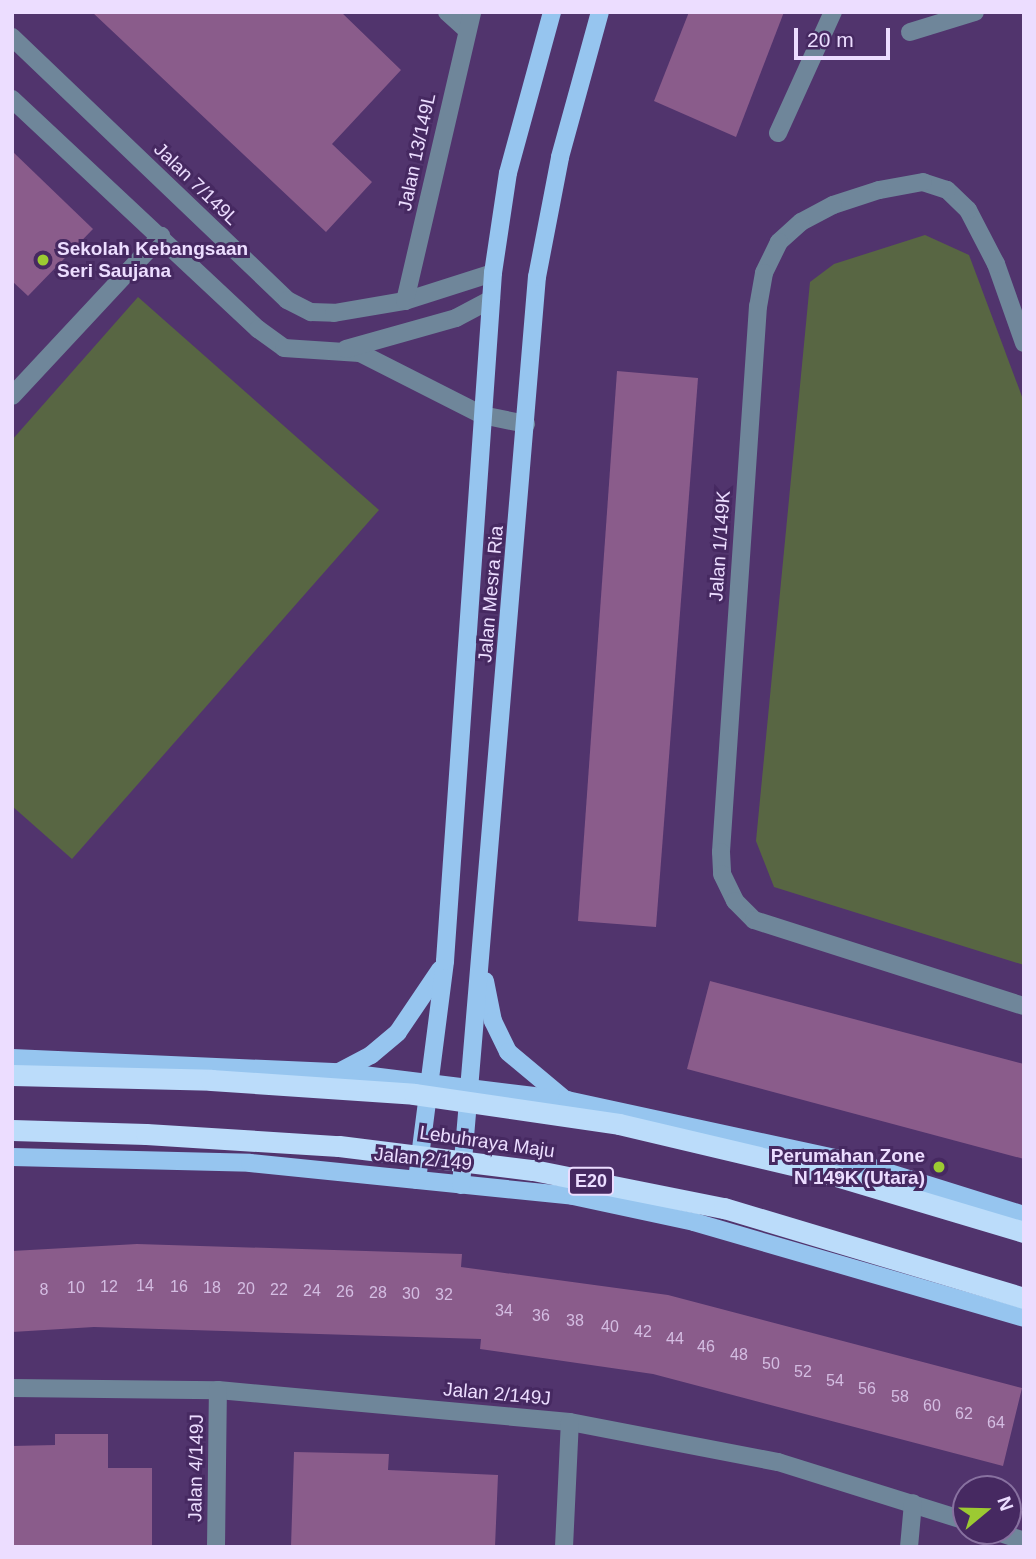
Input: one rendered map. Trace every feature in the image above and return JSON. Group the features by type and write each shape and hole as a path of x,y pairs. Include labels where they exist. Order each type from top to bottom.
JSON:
{"highway":[{"name":"Lebuhraya Maju","path":"12,1075 211,1080 414,1094 619,1124 826,1172 1024,1233"},
{"name":"Lebuhraya Maju","path":"12,1130 339,1146 533,1170 724,1208 1024,1298"}],"main road":[{"name":"Jalan Mesra Ria","path":"417,1180 445,961 493,273 508,173 552,12"},
{"name":"Jalan Mesra Ria","path":"460,1185 482,964 537,276 560,157 600,12"},
{"path":"338,1072 371,1055 398,1032 445,961"},
{"path":"482,964 493,1021 508,1052 566,1100"},
{"path":"12,1058 338,1072 430,1080 566,1100 858,1163 1024,1215"},
{"name":"Jalan 2/149","path":"12,1157 250,1163 573,1196 694,1222 1024,1318"}],"street":[{"path":"447,12 469,21"},
{"path":"778,133 833,12"},
{"path":"910,32 975,12"},
{"name":"Jalan 13/149L","path":"405,301 469,21"},
{"name":"Jalan 7/149L","path":"12,37 287,300 310,312 334,313 405,301 493,273"},
{"path":"12,99 258,329 284,348 335,352 379,360 482,415 526,424"},
{"name":"Jalan 1/149K","path":"1024,343 996,264 968,210 947,190 923,182 879,190 833,205 801,222 779,242 764,274 758,306 721,852 722,874 734,901 754,920 1024,1006"},
{"path":"12,396 161,236"},
{"path":"335,352 456,317 491,299"},
{"name":"Jalan 2/149J","path":"12,1388 218,1390 570,1422 778,1462 952,1516"},
{"name":"Jalan 4/149J","path":"216,1547 218,1390"},
{"path":"564,1547 570,1422"},
{"path":"909,1547 913,1503"}],"green space":[{"path":"925,235 969,255 1024,402 1024,965 774,887 756,841 810,282 834,264"},
{"path":"138,297 379,510 72,859 12,806 12,440"}],"building":[{"path":"92,12 341,12 401,70 332,144 372,182 326,232"},
{"path":"689,12 784,12 736,137 654,101"},
{"path":"12,151 93,229 28,296 12,281"},
{"path":"617,371 698,378 656,927 578,921"},
{"path":"710,981 1024,1064 1024,1159 687,1069"},
{"path":"137,1244 462,1254 461,1267 668,1295 1022,1388 1003,1466 653,1374 480,1349 481,1339 94,1327 12,1332 12,1251"},
{"path":"55,1434 108,1434 108,1468 152,1468 152,1547 12,1547 12,1446 55,1445"},
{"path":"294,1452 389,1454 388,1470 498,1475 495,1547 291,1547"}],"place":[{"name":"Sekolah Kebangsaan Seri Saujana","path":"43,260"},
{"name":"Perumahan Zone N 149K (Utara)","path":"939,1167"}]}
